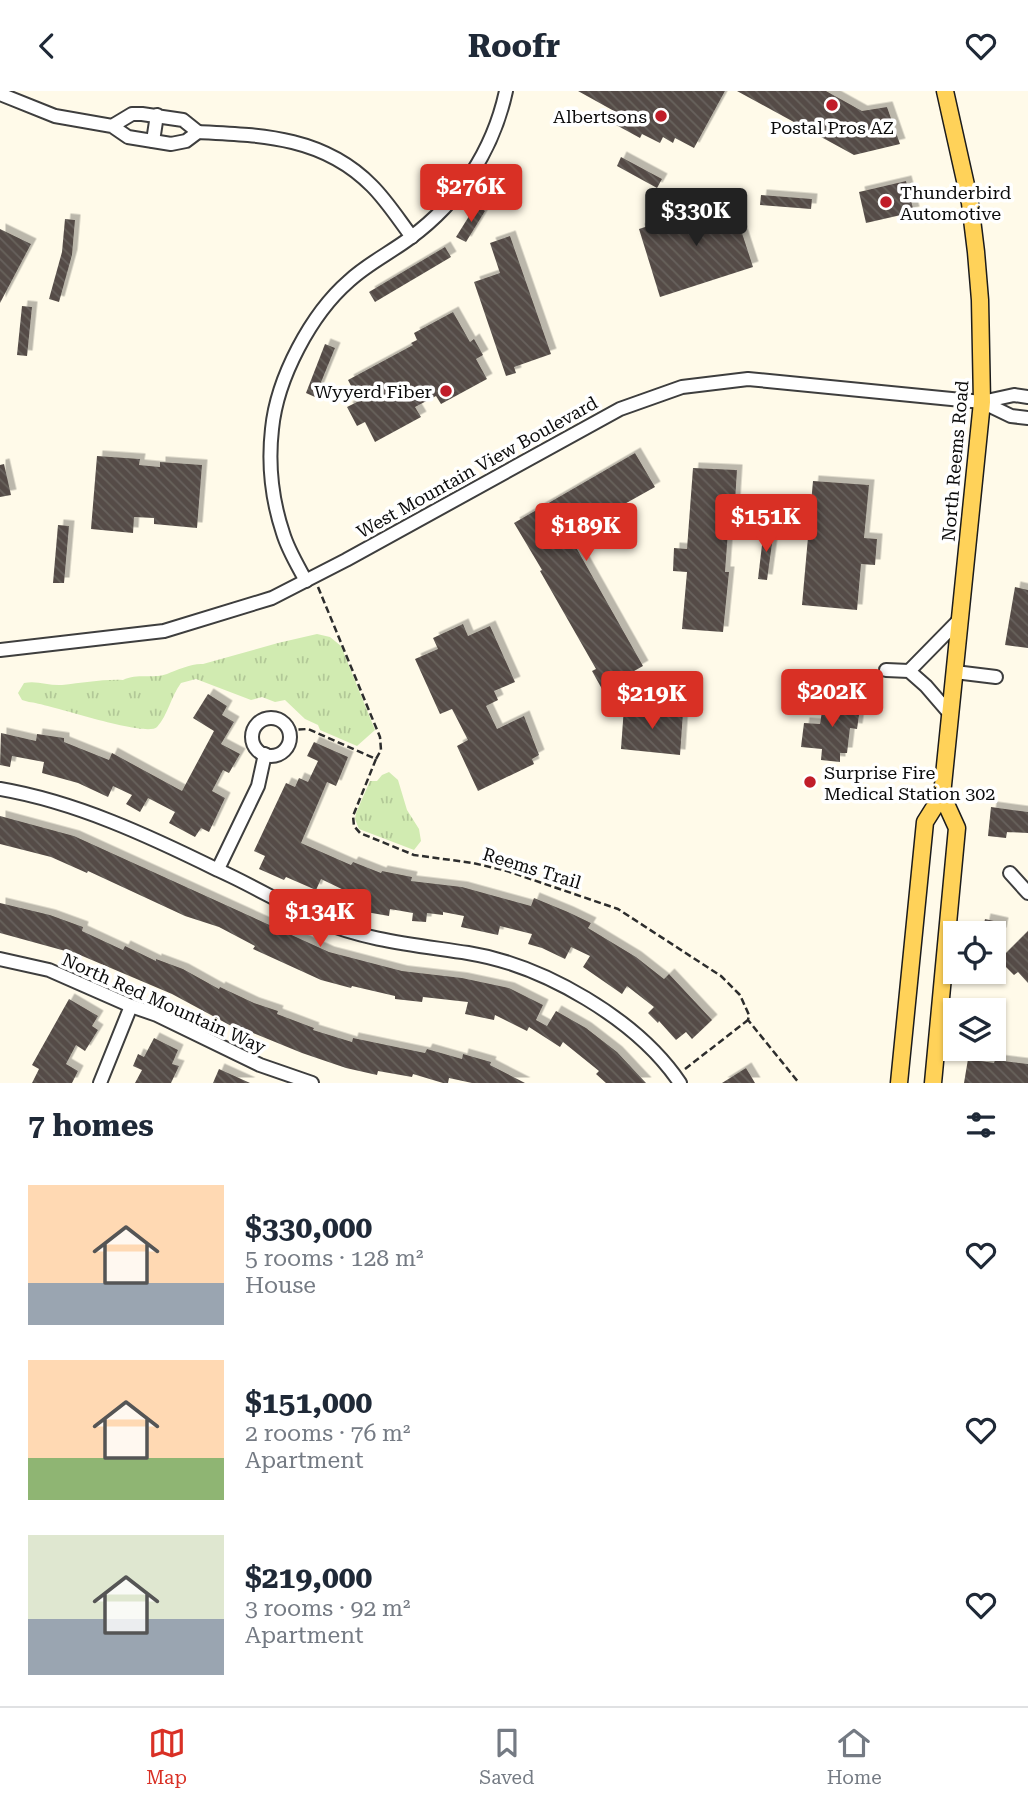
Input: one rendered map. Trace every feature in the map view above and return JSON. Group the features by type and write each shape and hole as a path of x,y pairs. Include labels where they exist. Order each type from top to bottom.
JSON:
{"main road":[{"name":"North Reems Road","path":"899,1083 925,822 942,795 982,401 976,252 970,203 945,91"},
{"path":"933,1083 957,828 942,795"}],"street":[{"path":"310,579 283,536 271,482 272,427 285,379 311,324 349,281 412,237 443,208 475,171 491,141 506,91"},
{"path":"0,94 55,116 112,125 128,137 171,144 180,143 198,132 250,134 303,144 331,154 374,188 412,237"},
{"path":"112,125 132,114 157,115 183,120 198,132"},
{"path":"153,141 157,115"},
{"name":"West Mountain View Boulevard","path":"0,650 164,631 272,598 620,408 682,387 748,379 982,401 1014,395 1028,397"},
{"name":"West Mountain View Boulevard","path":"982,401 1011,417 1028,418"},
{"path":"909,671 961,618"},
{"path":"886,670 909,671 951,715"},
{"path":"956,672 996,677"},
{"path":"274,718 288,730 289,742 282,751 271,755 255,747 252,735 262,720 274,718"},
{"path":"218,869 258,786 265,754"},
{"path":"0,789 35,795 106,819 218,869 332,925 377,939 505,961 534,972 561,985 632,1031 678,1080"},
{"path":"1010,873 1028,893"},
{"name":"North Red Mountain Way","path":"0,959 49,970 157,1015 281,1079 312,1083"},
{"path":"100,1083 131,1006"}],"path":[{"path":"288,730 308,729 376,759 381,750 380,737 310,579"},
{"name":"Reems Trail","path":"376,759 353,816 354,826 360,833 414,855 473,863 507,871 618,909 721,976 740,995 749,1015 748,1020 799,1083"},
{"path":"678,1080 748,1020"}],"green space":[{"path":"317,634 330,637 341,646 375,730 357,746 320,730 318,725 305,719 285,700 275,702 262,697 251,700 196,679 181,683 161,722 157,727 149,729 117,724 29,702 22,700 18,693 24,683 29,682 62,685 162,675"},
{"path":"389,772 398,780 407,810 419,829 421,841 414,850 359,829 355,819 370,781 377,781"}],"building":[{"name":"Albertsons","path":"578,91 725,91 694,148 675,138 673,143 663,137 660,143 642,134 640,138 609,121 614,111"},
{"path":"737,91 826,91 862,111 887,107 900,144 854,155"},
{"path":"621,157 662,179 657,188 617,166"},
{"name":"Thunderbird Automotive","path":"906,181 914,212 866,223 859,192"},
{"path":"761,195 812,199 811,209 760,205"},
{"path":"731,199 753,267 660,297 639,229"},
{"path":"476,205 485,211 466,242 456,237"},
{"path":"65,219 75,220 72,255 59,302 49,299 62,252"},
{"path":"0,229 31,244 0,303"},
{"path":"510,236 551,354 514,367 516,373 506,376 474,282 500,273 490,243"},
{"path":"445,247 451,257 375,302 369,292"},
{"path":"22,306 32,307 27,356 17,355"},
{"path":"453,312 470,342 474,339 483,355 476,359 487,379 441,404 436,396 415,407 421,417 375,442 365,422 357,426 347,407 359,401 348,380 413,345 411,343 417,340 414,333"},
{"path":"325,344 335,348 315,397 306,393"},
{"path":"635,453 655,487 569,535 643,666 602,689 592,671 596,669 514,523"},
{"path":"97,456 140,459 139,465 160,467 160,462 202,465 197,528 154,524 154,518 134,517 133,533 91,529"},
{"path":"4,464 11,495 0,497 0,465"},
{"path":"693,468 737,470 734,518 729,518 725,572 729,572 723,632 682,629 687,572 673,571 674,548 687,549"},
{"path":"813,481 869,485 864,538 877,539 875,565 861,564 857,610 802,605"},
{"path":"58,525 69,526 64,583 53,583"},
{"path":"764,528 774,529 767,580 758,579"},
{"path":"1015,587 1028,590 1028,648 1005,645"},
{"path":"463,624 468,636 490,626 515,682 494,691 498,700 486,706 497,729 524,716 539,755 532,759 534,764 478,791 457,746 468,740 452,709 440,714 415,659 438,649 433,638"},
{"path":"208,694 227,706 222,715 234,722 221,744 240,754 229,773 223,770 212,791 225,798 209,832 201,828 195,837 169,823 175,812 148,798 140,812 126,804 132,795 113,786 108,797 78,783 42,773 44,762 12,756 10,767 0,765 1,733 36,741 37,734 64,738 64,742 109,760 112,753 182,791 214,731 193,718"},
{"path":"824,699 857,702 857,707 860,708 857,729 850,728 847,753 840,753 840,762 821,760 822,749 801,747 804,723 820,724"},
{"path":"624,707 683,713 680,755 621,749"},
{"path":"314,742 348,757 336,786 327,782 301,843 351,865 353,862 381,873 382,871 412,877 411,881 462,887 531,906 534,898 568,912 591,923 588,928 636,957 664,979 669,974 712,1020 692,1039 686,1032 676,1040 648,1013 654,1007 627,986 622,994 583,967 590,956 571,947 565,959 528,944 532,934 500,926 498,935 461,927 464,916 443,912 443,915 427,913 426,922 412,921 413,913 390,909 389,916 366,912 348,904 352,894 321,879 316,890 259,869 265,856 254,851 286,783 295,787 299,778 308,782 318,761 307,756"},
{"path":"991,807 1028,812 1028,833 1007,832 1006,838 988,836"},
{"path":"0,816 74,836 329,952 402,971 462,978 509,988 543,1005 536,1020 547,1026 556,1011 586,1028 617,1052 646,1083 606,1083 596,1074 599,1071 563,1042 560,1047 529,1027 527,1031 495,1015 494,1020 465,1014 468,1002 423,997 422,1002 395,999 395,996 321,980 253,949 255,946 219,927 185,916 88,871 87,873 51,857 0,844"},
{"path":"0,903 50,915 83,927 82,931 123,950 125,946 156,961 183,969 219,989 220,987 278,1011 277,1014 314,1028 313,1030 352,1042 353,1038 425,1053 427,1049 462,1059 463,1054 491,1062 490,1065 525,1083 472,1083 449,1078 448,1083 443,1083 413,1074 412,1077 378,1071 377,1075 302,1053 236,1026 235,1028 172,994 80,955 0,933"},
{"path":"1028,931 1028,983 1018,972 1014,975 1006,967 1006,953"},
{"path":"69,999 98,1016 92,1026 98,1030 85,1051 76,1045 66,1064 78,1071 72,1083 32,1083 39,1069 32,1065"},
{"path":"154,1038 178,1050 172,1064 179,1066 171,1083 135,1083 142,1070 133,1066 138,1054 144,1057"},
{"path":"968,1061 1028,1064 1028,1083 964,1083"},
{"path":"746,1068 755,1083 722,1083"},
{"path":"219,1069 250,1083 213,1083"}],"place":[{"name":"Postal Pros AZ","path":"832,105"},
{"name":"Albertsons","path":"661,116"},
{"name":"Thunderbird Automotive","path":"886,202"},
{"name":"Wyyerd Fiber","path":"446,391"},
{"name":"Surprise Fire Medical Station 302","path":"810,782"}]}
